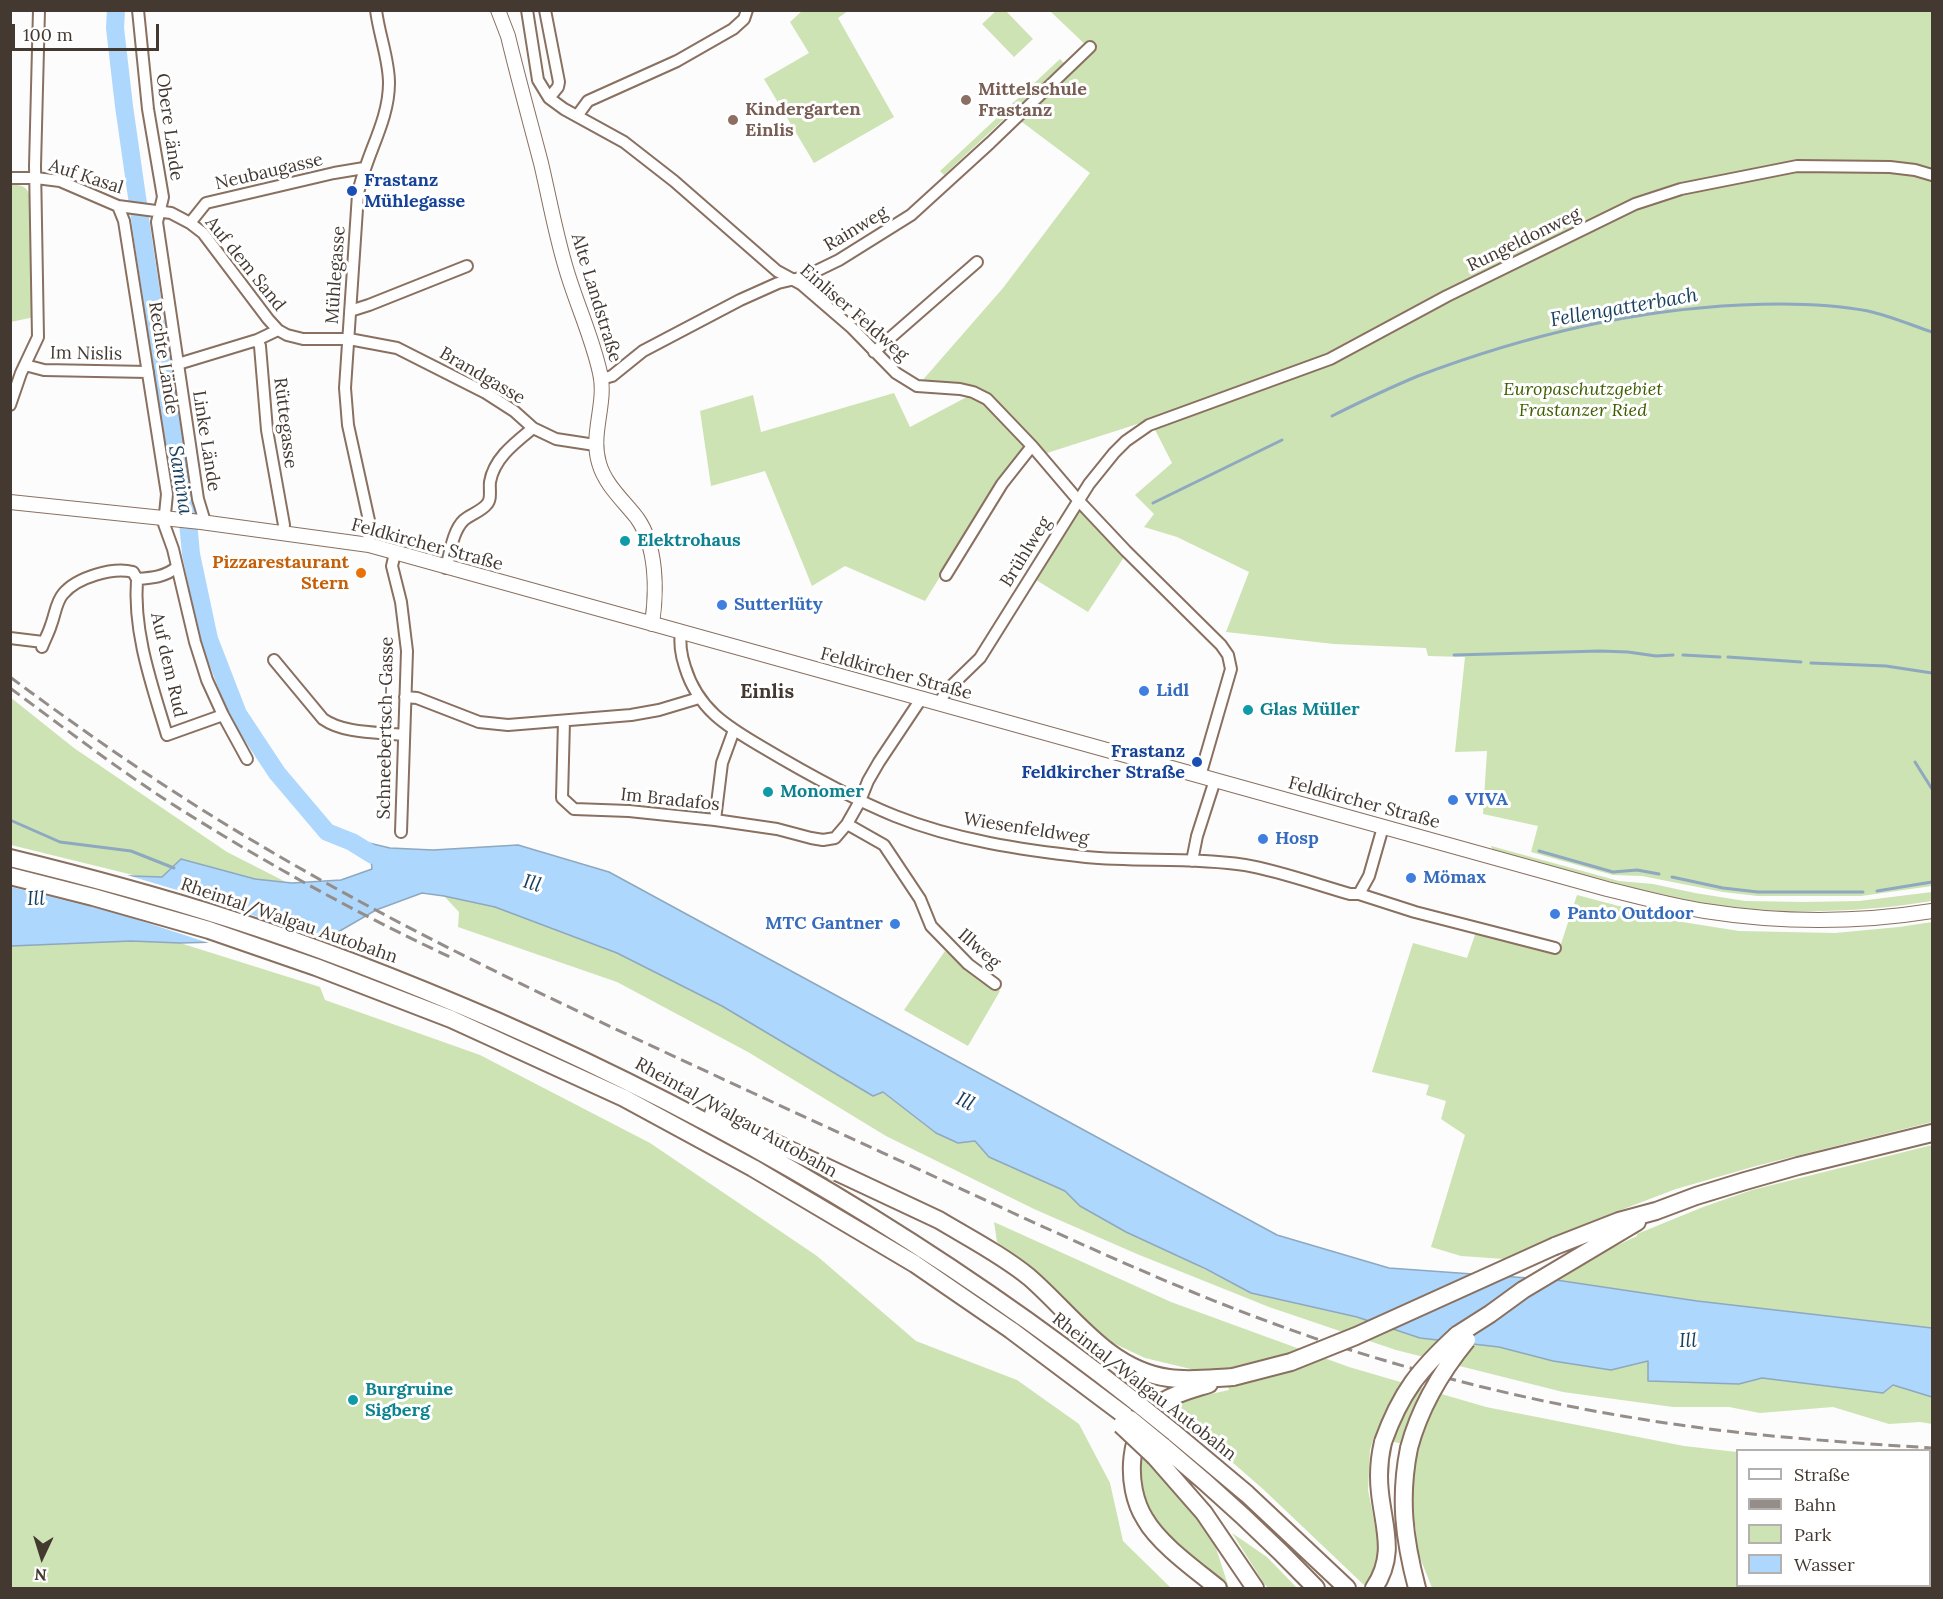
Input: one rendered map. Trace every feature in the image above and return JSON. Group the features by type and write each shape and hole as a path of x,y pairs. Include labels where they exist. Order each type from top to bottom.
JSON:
{"highway":[{"name":"Rheintal/Walgau Autobahn","path":"10,858 99,880 230,919 369,968 431,992 556,1047 738,1138 976,1283 1075,1354 1247,1494 1344,1586"},
{"name":"Rheintal/Walgau Autobahn","path":"10,876 209,930 316,967 451,1019 624,1098 691,1134 840,1218 915,1264 1011,1330 1102,1397 1124,1421 1159,1452 1229,1503 1280,1550 1316,1588"},
{"path":"658,1096 721,1116 948,1225 1028,1276 1087,1335 1116,1358 1145,1372 1168,1378 1233,1377"},
{"path":"1218,1588 1171,1548 1145,1520 1136,1501 1131,1468 1135,1445 1145,1420 1161,1403 1178,1394 1291,1362 1356,1336 1555,1246 1619,1221 1656,1211 1745,1180 1932,1133"},
{"path":"1374,1588 1384,1569 1388,1550 1379,1485 1383,1442 1397,1406 1416,1377 1457,1335 1523,1290 1656,1211"},
{"path":"1417,1588 1408,1557 1403,1525 1402,1494 1409,1448 1414,1430 1433,1387 1448,1363 1490,1314"},
{"path":"1159,1452 1255,1588"}],"main road":[{"name":"Alte Landstraße","path":"498,10 508,36 565,264 602,379 596,445 602,474 639,521 647,539 654,572 652,624"},
{"path":"10,502 167,518"},
{"name":"Feldkircher Straße","path":"167,518 369,545 1607,889 1704,911 1786,919 1848,921 1932,911"}],"street":[{"name":"Im Nislis","path":"10,405 38,337 36,178 39,10"},
{"name":"Obere Lände","path":"138,10 148,109 163,197 156,211"},
{"name":"Mühlegasse","path":"369,545 370,525 348,425 345,388 358,194 364,168 383,118 388,94 388,73 376,10"},
{"path":"527,10 538,80 549,98 558,87 559,82 544,10"},
{"path":"577,116 588,101 677,61 733,29 744,19 747,10"},
{"name":"Rainweg","path":"602,379 612,376 644,351 740,300 791,278 804,277 839,260 910,215 983,150 1090,47"},
{"name":"Einliser Feldweg","path":"549,98 564,109 624,142 674,181 777,271 801,284 852,328 896,373 917,386 960,389 987,399 1134,560 1221,645 1228,655 1231,669 1200,776"},
{"name":"Rungeldonweg","path":"1149,425 1317,365 1447,296 1635,204 1664,193 1797,166 1890,167 1932,175"},
{"name":"Neubaugasse","path":"190,223 206,203 364,168"},
{"name":"Auf Kasal","path":"10,178 60,181 122,207 156,211"},
{"name":"Rechte Lände","path":"122,207 167,494 167,518"},
{"name":"Auf dem Sand","path":"156,211 171,213 190,223 202,234 278,330 303,339 349,339"},
{"name":"Linke Lände","path":"156,211 203,522"},
{"path":"874,352 977,262"},
{"path":"350,311 467,266"},
{"path":"178,364 257,340 278,330"},
{"name":"Brandgasse","path":"349,339 397,348 486,393 514,411 533,428 556,440 596,445"},
{"name":"Rüttegasse","path":"257,340 260,346 267,430 284,525 283,533"},
{"name":"Im Nislis","path":"25,365 44,370 148,372"},
{"name":"Brühlweg","path":"939,704 946,691 980,658 1078,500 1114,453 1126,441 1149,425"},
{"path":"446,567 450,550 463,521 489,502 490,482 498,463 512,444 533,428"},
{"path":"946,575 1002,484 1032,446"},
{"name":"Auf dem Rud","path":"167,518 164,524 173,549 195,642 207,680 247,759"},
{"name":"Schneebertsch-Gasse","path":"395,554 392,566 401,602 407,651 401,832"},
{"path":"10,638 43,645 64,592 100,573 115,570 133,572 137,579 155,578 170,573 177,567"},
{"name":"Auf dem Rud","path":"137,579 135,604 146,666 166,735 223,715"},
{"name":"Wiesenfeldweg","path":"681,632 681,654 687,673 699,698 709,711 734,730 860,801 897,817 962,836 1032,850 1088,857 1244,865 1555,948"},
{"path":"274,660 323,719 329,723 349,729 404,735"},
{"path":"405,697 417,698 479,722 508,725 650,712 699,698"},
{"path":"860,801 879,762 921,699"},
{"name":"Im Bradafos","path":"564,721 562,798 574,809 629,811 716,820 777,829 823,840 835,838 847,824 860,801"},
{"path":"716,820 722,763 734,730"},
{"path":"1192,861 1197,836 1215,780"},
{"name":"Illweg","path":"847,824 884,845 920,899 932,926 968,964 994,984"},
{"path":"1359,894 1369,876 1383,827"}],"green space":[{"path":"803,10 848,11 838,18 894,117 814,163 764,79 809,53 790,22"},
{"path":"997,10 1006,11 1033,39 1014,57 982,24"},
{"name":"Europaschutzgebiet Frastanzer Ried","path":"1050,11 1932,11 1932,886 1861,896 1758,896 1723,892 1642,876 1613,875 1531,852 1538,826 1483,814 1487,751 1455,752 1465,657 1428,656 1426,648 1334,644 1226,632 1249,572 1177,537 1144,527 1154,514 1135,495 1172,463 1150,420 1044,454 1032,441 1000,480 925,601 845,566 812,586 765,471 711,486 700,411 753,395 761,432 894,393 910,427 980,390 921,382 1003,288 1090,173 1018,119 1092,51"},
{"path":"1060,59 1064,63 944,175 940,171"},
{"path":"10,185 24,187 32,199 34,317 11,322"},
{"path":"1076,491 1130,548 1088,612 1028,575"},
{"path":"10,697 74,748 227,852 286,882 255,879 181,859 162,877 137,876 11,845"},
{"path":"1491,846 1619,881 1653,884 1745,901 1859,901 1932,892 1932,901 1880,908 1828,911 1776,911 1723,906 1654,893 1493,852"},
{"path":"1577,895 1676,921 1739,931 1835,933 1932,922 1932,1122 1756,1166 1676,1189 1504,1259 1461,1256 1431,1247 1465,1135 1441,1119 1446,1101 1426,1095 1429,1085 1372,1072 1413,943 1467,958 1476,932 1558,953"},
{"path":"444,896 495,907 617,953 883,1092 936,1133 958,1143 975,1140 990,1157 1065,1191 1080,1206 1251,1293 1357,1317 1420,1338 1499,1347 1553,1361 1611,1370 1648,1361 1648,1381 1739,1384 1762,1378 1883,1393 1893,1385 1932,1397 1932,1424 1920,1422 1889,1424 1833,1407 1760,1413 1729,1407 1673,1407 1563,1392 1396,1350 1269,1307 1137,1254 1034,1209 886,1136 748,1052 617,982 458,927 459,912"},
{"path":"131,941 180,943 320,987 325,1000 480,1055 650,1143 817,1256 916,1341 1017,1380 1079,1424 1110,1483 1123,1541 1171,1588 11,1588 10,946"},
{"path":"945,951 1000,991 968,1046 904,1010"},
{"path":"1932,1145 1932,1328 1697,1301 1556,1280 1637,1234 1703,1207 1752,1190"},
{"path":"994,1222 1171,1302 1349,1367 1486,1407 1684,1446 1736,1452 1736,1587 1931,1587 1932,1469 1932,1588 1432,1588 1415,1545 1416,1530 1410,1500 1410,1481 1419,1448 1374,1437 1370,1450 1368,1490 1378,1541 1376,1568 1365,1586 1263,1489 1170,1408 1184,1400 1229,1390 1222,1369 1203,1372 1145,1358 1113,1343 1079,1314 1040,1274 997,1242"},
{"path":"1139,1453 1173,1488 1213,1539 1229,1588 1162,1530 1139,1490"},
{"path":"1232,1533 1267,1557 1297,1588 1269,1588 1265,1585"}],"water":[{"name":"Ill","path":"356,840 390,848 433,850 518,845 609,872 1277,1235 1389,1268 1556,1280 1697,1301 1932,1328 1932,1397 1893,1385 1883,1393 1762,1378 1739,1384 1648,1381 1648,1361 1611,1370 1553,1361 1499,1347 1420,1338 1357,1317 1251,1293 1206,1269 1126,1232 1080,1206 1065,1191 989,1157 975,1141 958,1143 936,1133 883,1092 873,1096 722,1006 617,953 495,907 422,893 376,910 326,939 180,943 131,941 11,946 10,872 162,877 181,859 255,879 292,883 341,880 372,869 371,860 353,849 352,842"}],"pier":[{"path":"10,869 117,872 329,941 215,945 120,914 11,887"}],"waterway":[{"name":"Samina","path":"116,10 115,28 124,106 144,246 187,511 191,554 209,639 238,714 277,773 327,832 352,842 373,855"},
{"name":"Fellengatterbach","path":"1332,416 1418,376 1496,349 1577,328 1659,313 1741,305 1820,305 1868,311 1932,332"},
{"name":"Fellengatterbach","path":"1153,503 1282,440"},
{"path":"1454,655 1600,651 1656,656 1673,655"},
{"path":"1683,655 1720,657"},
{"path":"1728,657 1801,662"},
{"path":"1811,663 1886,666 1932,673"},
{"path":"1915,762 1932,789"},
{"path":"10,820 60,842 131,851 174,868"},
{"path":"1539,851 1613,872 1637,870 1659,874"},
{"path":"1672,877 1723,888 1758,892 1863,892"},
{"path":"1877,891 1932,882"}],"railway":[{"path":"10,677 131,763 223,823 315,877 438,943 785,1108 1194,1293 1288,1329 1383,1360 1462,1382 1541,1400 1621,1416 1731,1432 1932,1448"},
{"path":"10,688 129,775 203,823 343,904 452,958"}],"place":[{"name":"Mittelschule Frastanz","path":"966,100"},
{"name":"Kindergarten Einlis","path":"733,120"},
{"name":"Frastanz Mühlegasse","path":"352,191"},
{"name":"Elektrohaus","path":"625,541"},
{"name":"Pizzarestaurant Stern","path":"361,573"},
{"name":"Sutterlüty","path":"722,605"},
{"name":"Lidl","path":"1144,691"},
{"name":"Glas Müller","path":"1248,710"},
{"name":"Frastanz Feldkircher Straße","path":"1197,762"},
{"name":"Monomer","path":"768,792"},
{"name":"VIVA","path":"1453,800"},
{"name":"Hosp","path":"1263,839"},
{"name":"Mömax","path":"1411,878"},
{"name":"Panto Outdoor","path":"1555,914"},
{"name":"MTC Gantner","path":"895,924"},
{"name":"Burgruine Sigberg","path":"353,1400"}],"district":[{"name":"Einlis","path":"767,692"}]}
